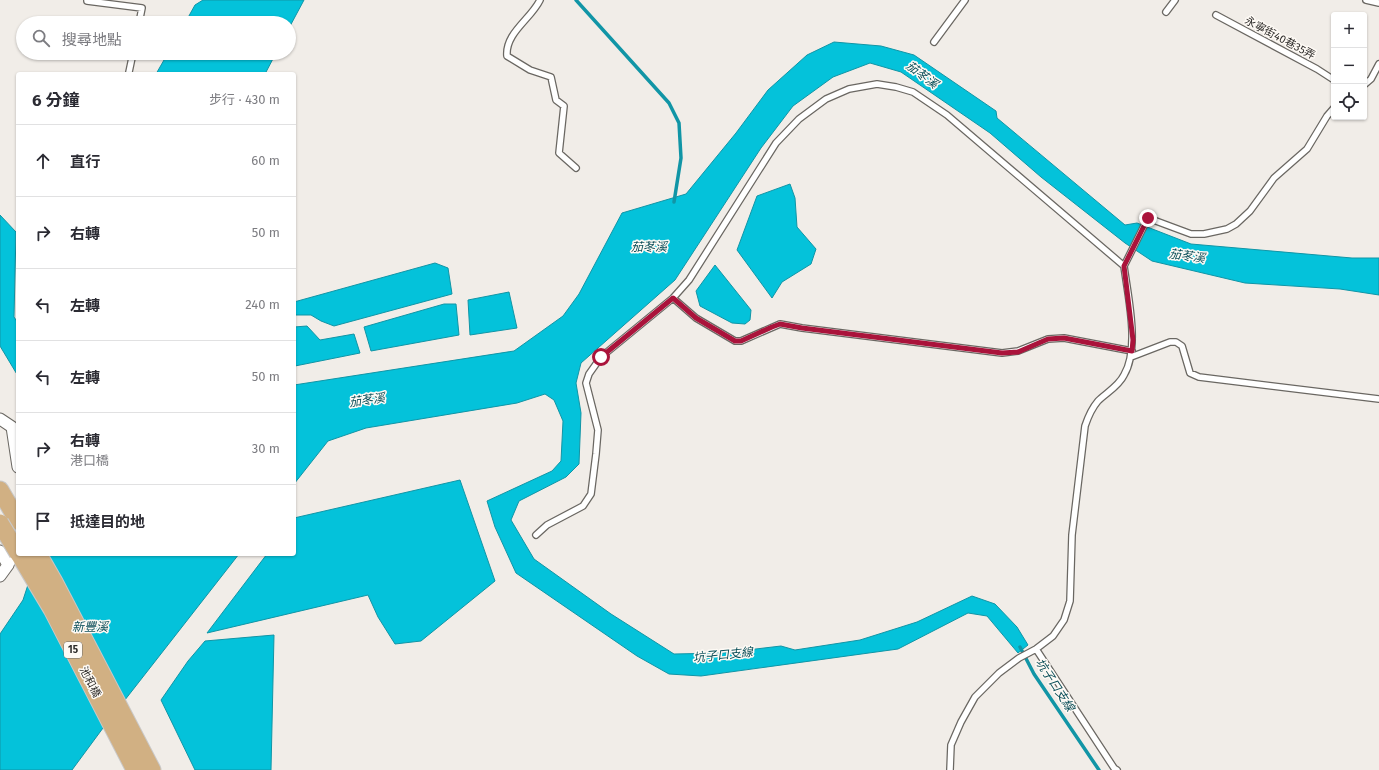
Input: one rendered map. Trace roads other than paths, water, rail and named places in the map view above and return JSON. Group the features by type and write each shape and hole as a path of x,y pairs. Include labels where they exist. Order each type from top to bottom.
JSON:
{"main road":[{"path":"0,490 16,518"},
{"name":"池和橋","path":"0,523 15,557 52,609 131,744"},
{"name":"池和橋","path":"39,556 54,582 131,744"},
{"name":"15","path":"131,744 135,770"},
{"name":"15","path":"131,744 152,770"}],"street":[{"path":"0,419 12,427 16,454"},
{"path":"0,539 16,535"},
{"path":"0,551 15,557 0,576"}],"lane":[{"path":"87,0 142,8 140,16"},
{"path":"540,0 512,36 506,48 506,56 530,70 551,77 556,100 564,106 559,153 576,168"},
{"path":"934,42 965,0"},
{"path":"1166,12 1175,0"},
{"path":"1366,0 1379,3"},
{"name":"永寧街40巷35弄","path":"1216,15 1331,78"},
{"path":"130,72 132,60"},
{"path":"1365,84 1371,79 1379,64"},
{"path":"536,535 548,525 583,506 591,494 598,430 586,383 589,374 601,357 673,298 689,280 776,142 799,119 826,98 849,89 877,84 913,92 947,115 1124,266"},
{"path":"950,770 951,745 961,722 975,697 999,673 1018,658 1036,649 1053,636 1064,620 1070,601 1072,535 1085,426 1089,414 1097,402 1124,376 1132,354 1133,340 1124,266 1148,218 1191,234 1204,234 1227,229 1236,224 1250,211 1274,178 1307,149 1331,111"},
{"path":"673,298 696,318 735,341 741,341 780,324 1002,353 1018,352 1048,339 1064,338 1132,354 1170,342 1176,342 1182,346 1190,373 1199,377 1379,399"},
{"path":"1036,649 1102,752 1116,770"}],"water":[{"path":"203,0 304,0 295,16 189,16 195,5"},
{"name":"茄苳溪","path":"834,42 881,46 914,55 996,111 997,118 1125,225 1137,223 1191,244 1352,258 1379,258 1379,295 1340,289 1245,283 1152,261 1125,243 1041,177 990,133 901,72 870,63 833,77 793,106 761,148 675,280 581,363 576,383 581,413 579,464 566,477 519,501 511,520 534,559 611,614 674,654 722,653 781,646 795,650 860,640 917,622 972,596 995,604 1017,627 1028,645 1018,653 987,616 968,613 898,649 701,676 669,674 637,656 516,573 495,527 487,501 552,471 561,461 563,421 554,400 545,394 517,403 366,428 328,441 296,481 296,385 514,351 563,316 579,294 622,213 686,194 736,133 768,90 807,55"},
{"path":"164,60 272,60 266,72 157,72"},
{"path":"790,184 795,198 797,227 816,249 811,264 782,282 772,298 737,250 757,196"},
{"path":"0,215 16,232 14,317 16,320 16,373 0,346"},
{"path":"435,263 448,268 452,294 334,326 311,315 296,315 296,301"},
{"path":"715,265 751,310 750,320 745,324 732,323 700,306 696,291"},
{"path":"509,292 517,328 470,335 468,300"},
{"path":"444,304 456,304 459,335 371,351 364,327"},
{"path":"307,326 320,340 354,334 360,353 296,366 296,327"},
{"path":"460,480 495,581 421,641 395,644 378,617 368,595 207,633 265,556 296,556 296,518"},
{"name":"新豐溪","path":"37,556 237,556 72,770 0,770 0,634 23,600"},
{"path":"274,635 271,770 195,770 161,700 188,661 205,641"}],"waterway":[{"path":"576,0 669,103 679,123 681,158 674,202"},
{"name":"坑子口支線","path":"1020,647 1034,674 1099,770"}]}
